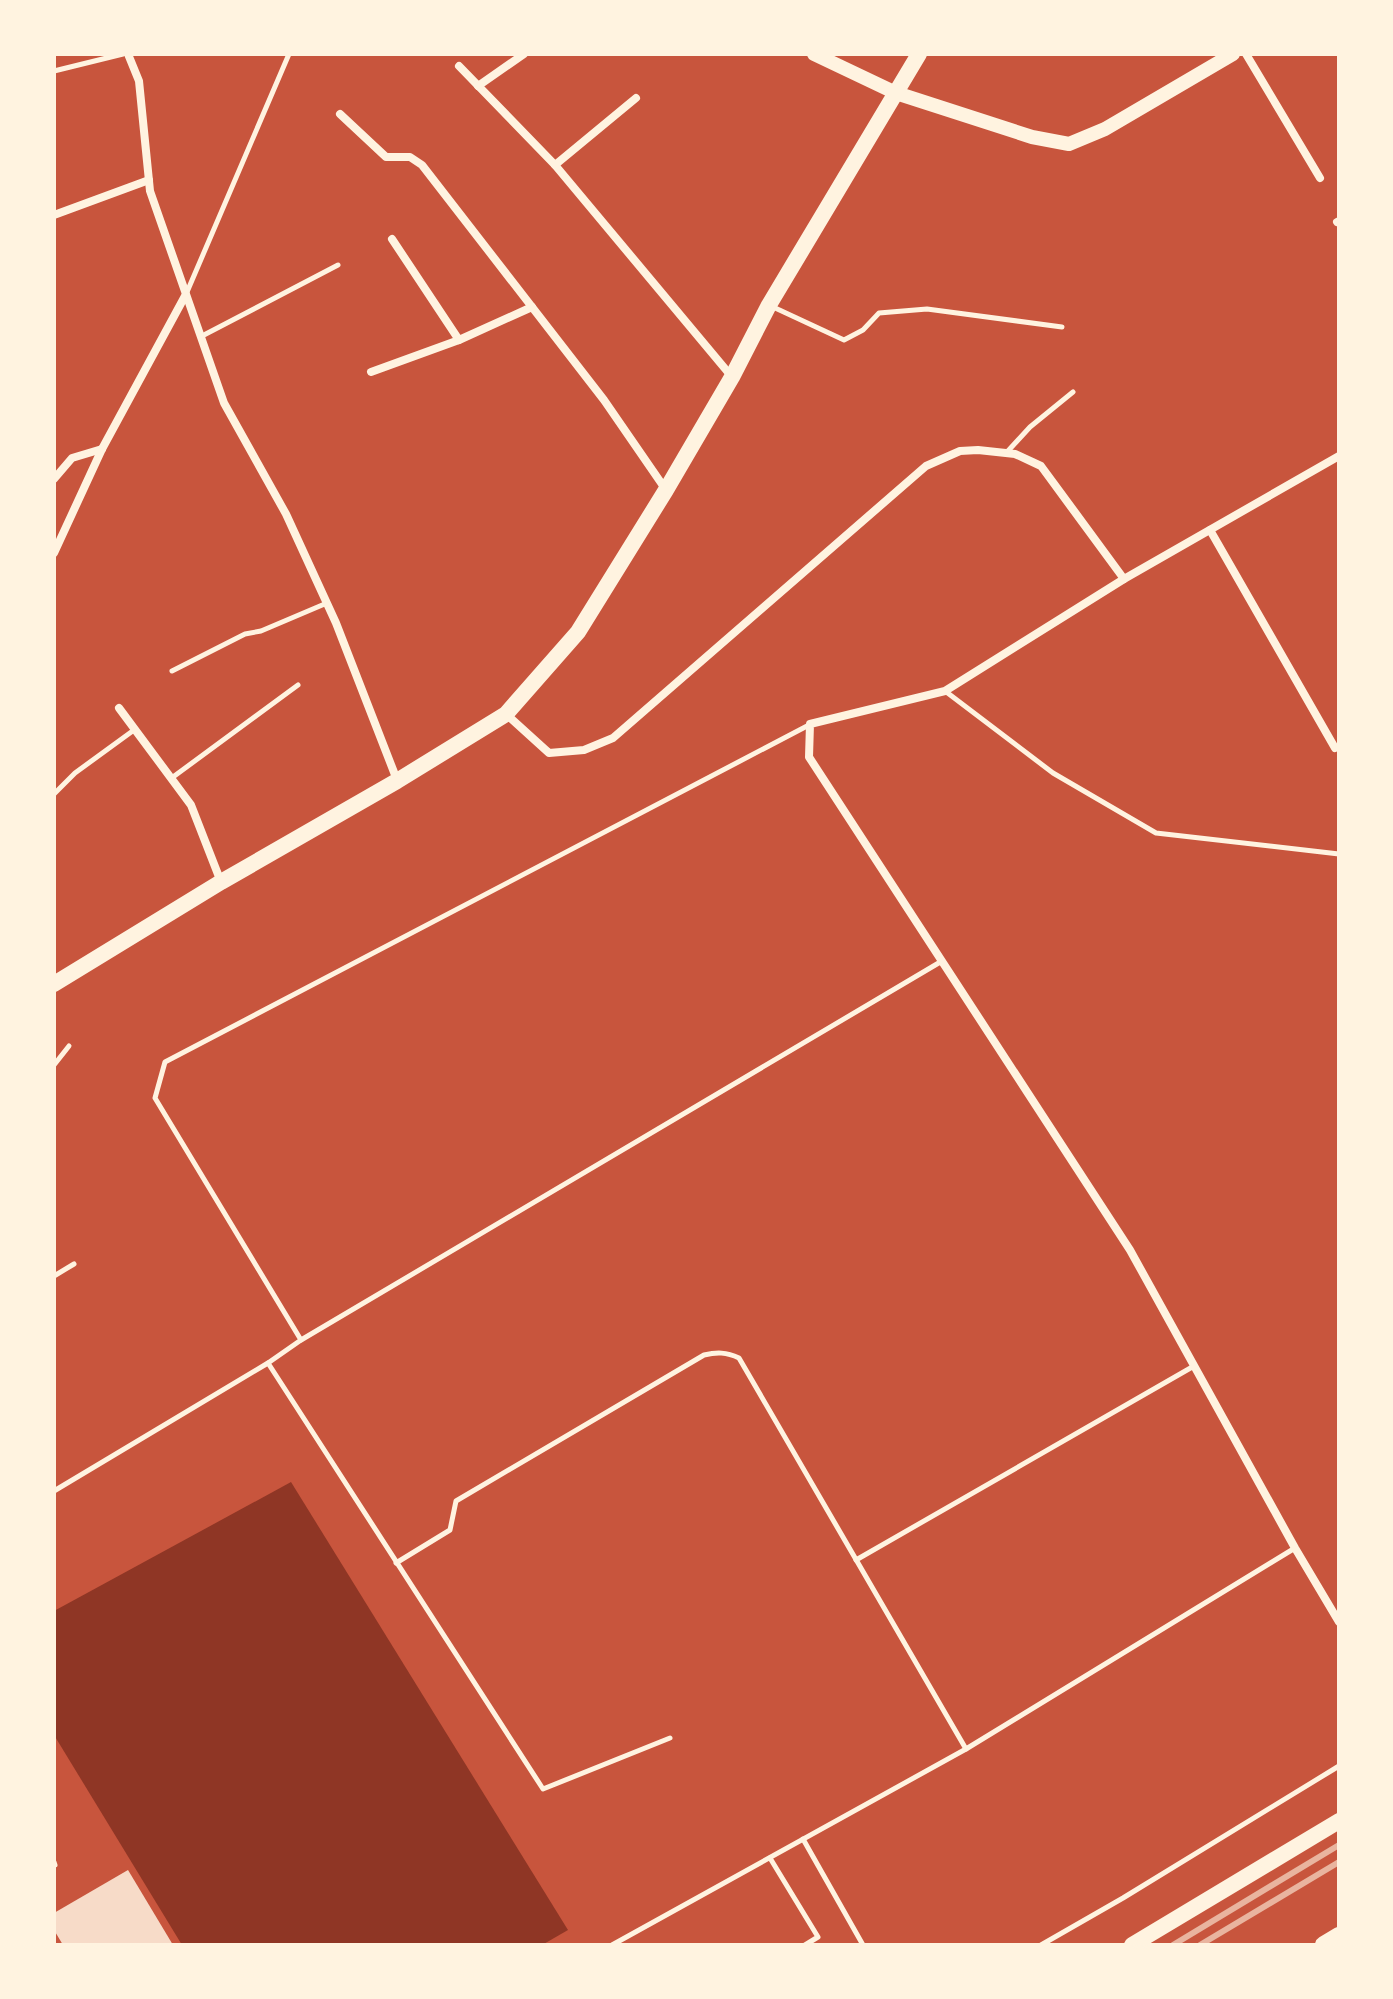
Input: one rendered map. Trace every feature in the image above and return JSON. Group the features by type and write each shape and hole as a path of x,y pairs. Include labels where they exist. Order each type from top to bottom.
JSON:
{"highway":[{"path":"1324,1945 1339,1936"}],"main road":[{"path":"54,984 506,714 578,632 666,490 732,377 769,305 919,54"},
{"path":"1132,1945 1339,1821"}],"street":[{"path":"126,54 139,81 150,191 224,403 286,514 327,603 397,781"},
{"path":"478,86 524,54"},
{"path":"814,54 896,93 1032,137 1069,144 1105,129 1233,54"},
{"path":"1246,54 1320,178"},
{"path":"459,66 555,165 732,377"},
{"path":"555,165 636,98"},
{"path":"340,114 386,157 410,157 422,165 604,400 666,490"},
{"path":"54,215 149,180"},
{"path":"392,239 459,340"},
{"path":"54,553 102,449 185,296"},
{"path":"371,372 459,340 532,307"},
{"path":"54,479 72,458 102,449"},
{"path":"506,714 549,753 584,750 613,738 926,466 960,451 1007,452 1041,466 1124,579"},
{"path":"1339,456 1124,579 945,691 810,724 809,757 1130,1250 1339,1622"},
{"path":"1210,530 1335,748"},
{"path":"119,708 191,805 221,882"}],"lane":[{"path":"54,71 126,54"},
{"path":"185,296 289,54"},
{"path":"202,336 338,265"},
{"path":"769,305 844,340 863,330 879,313 927,309 1062,327"},
{"path":"1007,452 1030,427 1073,392"},
{"path":"172,671 245,634 261,631 327,603"},
{"path":"173,777 298,685"},
{"path":"945,691 1053,773 1156,833 1339,854"},
{"path":"301,1340 155,1098 165,1062 810,724"},
{"path":"54,794 75,773 135,729"},
{"path":"54,1491 268,1363 301,1340 942,961"},
{"path":"54,1065 69,1046"},
{"path":"54,1276 74,1264"},
{"path":"396,1563 450,1530 456,1501 704,1355 716,1352 739,1358 966,1749"},
{"path":"268,1363 543,1789 670,1738"},
{"path":"856,1560 1194,1366"},
{"path":"614,1945 966,1749 1295,1548"},
{"path":"1041,1945 1339,1766"},
{"path":"803,1839 863,1945"},
{"path":"770,1858 818,1937 805,1945"}],"shaded area":[{"path":"291,1482 568,1930 542,1945 182,1945 54,1735 54,1611"}],"building":[{"path":"128,1870 173,1945 63,1945 54,1930 54,1913"}],"railway":[{"path":"1173,1945 1339,1845"},
{"path":"1200,1945 1339,1862"}]}
